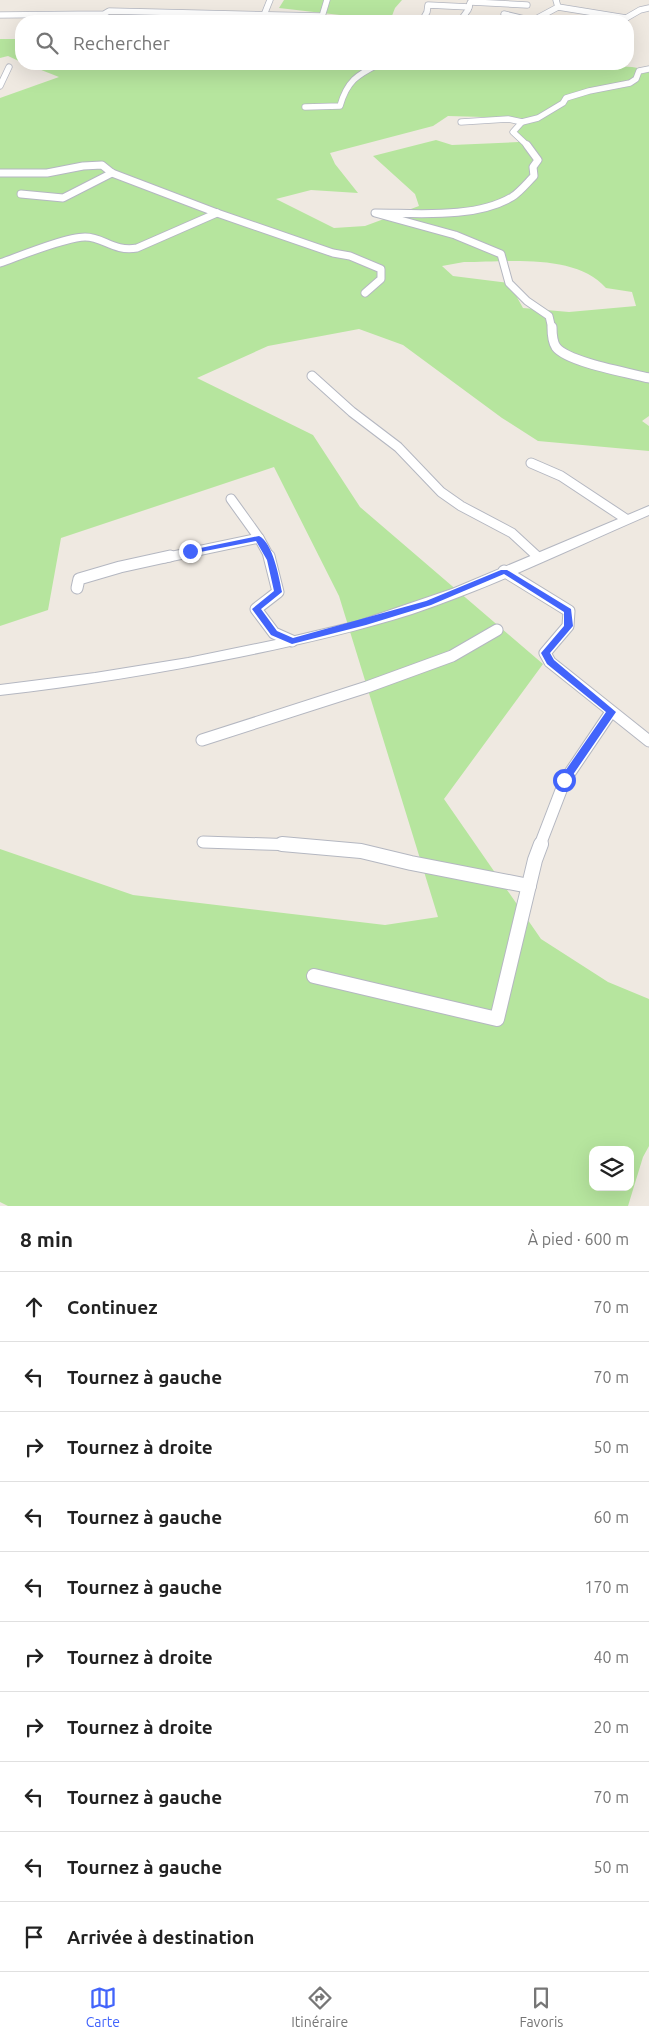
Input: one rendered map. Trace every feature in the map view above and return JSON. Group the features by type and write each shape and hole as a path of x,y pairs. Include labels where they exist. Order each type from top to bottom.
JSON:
{"street":[{"path":"0,15 104,14 109,11 264,15 270,0"},
{"path":"322,15 327,0"},
{"path":"556,0 558,7"},
{"path":"464,15 471,3"},
{"path":"426,15 428,5 471,3 526,5"},
{"path":"543,15 558,7 599,15"},
{"path":"632,15 640,10 649,8"},
{"path":"504,14 508,15"},
{"path":"0,86 9,67"},
{"path":"461,122 508,120 522,122 538,118 552,110 566,98 589,91 630,83 636,79 639,71 649,69"},
{"path":"305,107 340,106 345,88 358,75 367,70"},
{"path":"522,122 513,132 526,143 538,160 533,167 534,176 512,197 489,208 445,212 375,213 448,231 478,242 501,254 509,283 527,301 549,316 554,345 558,350 584,361 649,378"},
{"path":"0,173 47,173 83,166 102,165 112,173 217,213 333,253 350,256 381,269 381,279 365,294"},
{"path":"21,194 63,198 112,173"},
{"path":"0,263 69,240 86,237 124,250 137,248 217,213"},
{"path":"312,376 352,412 398,447 441,492 462,506 512,533 538,557"},
{"path":"531,463 561,476 626,520"},
{"path":"231,499 259,538 270,560 278,592 256,609 274,633 292,641"},
{"path":"0,690 144,671 292,641 363,623 429,603 649,510"},
{"path":"77,588 79,579 120,567 259,538"},
{"path":"504,571 568,611 568,626 545,653 550,662 649,741"},
{"path":"202,740 367,687 452,656 497,630"},
{"path":"314,976 497,1019 535,860 564,780 611,712"},
{"path":"204,842 280,844 362,851 411,863 529,886"}],"green space":[{"path":"284,0 402,0 395,8 392,15 340,15 279,8"},
{"path":"0,39 15,39 15,59 8,56 0,58"},
{"path":"634,67 649,70 649,416 642,421 649,426 649,451 538,441 502,418 403,345 359,329 268,346 197,378 313,435 360,507 543,664 444,799 541,939 608,982 649,999 649,1146 643,1157 634,1186 634,1146 589,1146 589,1191 633,1191 628,1206 8,1206 0,1202 0,849 133,895 385,925 438,917 339,596 274,467 61,538 48,610 0,626 0,98 59,77 41,70 634,70","holes":["448,116 522,118 513,132 519,142 452,145 436,140 373,156 415,194 419,206 365,226 334,228 276,199 311,190 358,193 335,164 330,153 433,126","464,262 540,262 559,264 577,269 593,277 606,288 632,292 636,306 569,312 523,308 509,283 453,276 442,266"]}],"route":[{"path":"190,551 259,538 270,560 278,592 256,609 274,633 292,641 363,623 429,603 504,571 568,611 568,626 545,653 550,662 611,712 564,780"}]}
